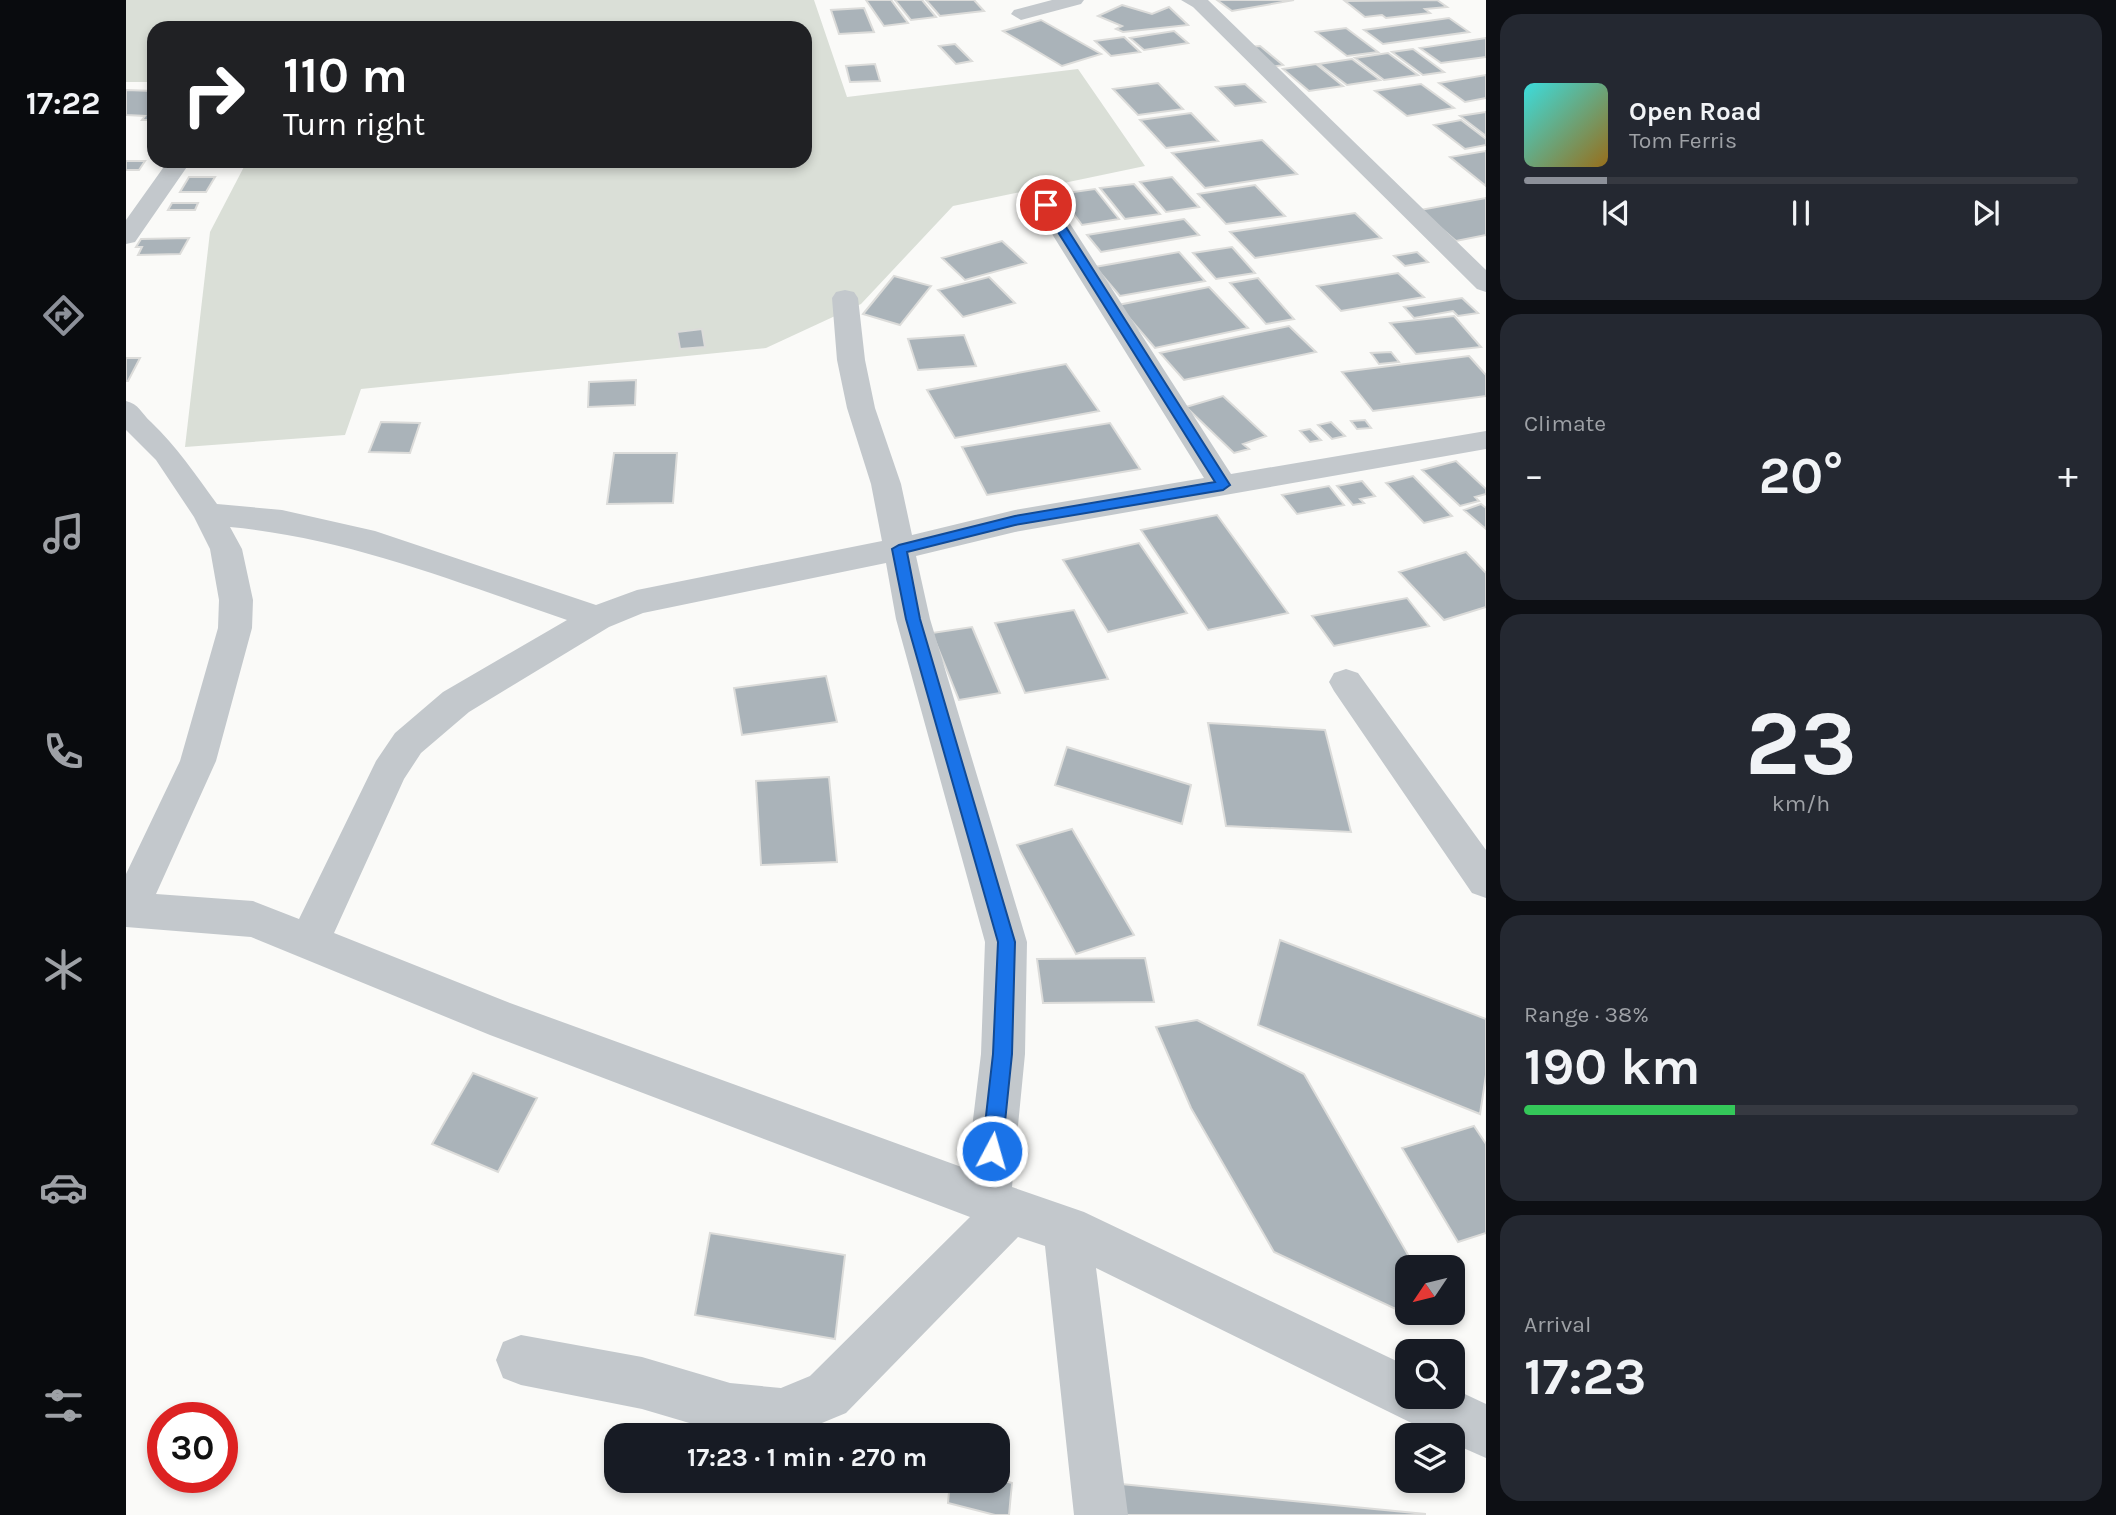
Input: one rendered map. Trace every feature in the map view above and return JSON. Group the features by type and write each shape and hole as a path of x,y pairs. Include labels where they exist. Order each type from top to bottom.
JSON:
{"street":[{"path":"1021,14 1074,0"},
{"path":"1191,0 1200,3 1486,284"},
{"path":"126,237 175,168"},
{"path":"1046,205 1223,485"},
{"path":"520,1360 642,1384 730,1409 780,1414 828,1395 999,1205 1006,942 913,619 886,484 861,408 853,372 845,298"},
{"path":"126,410 136,425 166,453 208,514 226,549 236,600 235,628 198,761 128,909 253,919 505,1021 1067,1229 1395,1387"},
{"path":"309,942 389,772 408,743 456,702 597,618 637,602 899,549 1015,521 1486,440"},
{"path":"208,514 282,521 363,539 597,618"},
{"path":"1346,682 1486,881"},
{"path":"1067,1229 1101,1515"},
{"path":"1439,1409 1486,1432"}],"shaded area":[{"path":"126,0 814,0 847,97 1078,69 1145,166 953,206 861,304 766,348 361,389 345,435 185,447 210,232 243,168 812,168 812,21 147,21 147,82 126,82"}],"building":[{"path":"866,0 891,0 908,23 884,26"},
{"path":"895,0 922,0 936,17 911,20"},
{"path":"926,0 974,0 984,11 940,16"},
{"path":"1217,0 1294,0 1232,11"},
{"path":"1437,0 1447,7 1425,9 1430,13 1386,18 1382,15 1365,17 1345,1"},
{"path":"1122,5 1152,14 1169,7 1188,25 1123,32 1116,29 1122,26 1098,16"},
{"path":"864,8 874,32 839,34 831,10"},
{"path":"1449,18 1469,32 1383,44 1364,30"},
{"path":"1041,20 1101,54 1062,66 1003,31"},
{"path":"1346,28 1378,52 1347,56 1316,32"},
{"path":"1174,31 1188,43 1144,50 1130,38"},
{"path":"1124,37 1140,52 1111,56 1095,41"},
{"path":"1486,38 1486,57 1441,63 1420,48"},
{"path":"955,44 972,61 956,64 939,46"},
{"path":"1260,46 1283,65 1272,67 1249,47"},
{"path":"1413,49 1444,72 1423,75 1392,52"},
{"path":"1388,53 1418,75 1384,80 1355,58"},
{"path":"1352,59 1380,80 1347,85 1319,64"},
{"path":"875,64 880,81 850,82 846,66"},
{"path":"1316,64 1343,86 1309,91 1283,69"},
{"path":"1486,75 1486,98 1465,102 1439,83"},
{"path":"1158,83 1183,109 1138,115 1113,89"},
{"path":"1245,84 1265,102 1235,106 1216,87"},
{"path":"1421,84 1454,108 1407,116 1375,91"},
{"path":"126,90 147,91 147,120 142,120 145,116 126,115"},
{"path":"1486,112 1486,136 1460,116"},
{"path":"1191,113 1218,141 1166,148 1140,120"},
{"path":"1461,120 1486,139 1486,145 1465,149 1434,125"},
{"path":"1262,140 1297,174 1205,188 1172,153"},
{"path":"1486,151 1486,186 1450,157"},
{"path":"126,161 145,161 139,170 126,170"},
{"path":"189,177 215,177 206,192 180,192"},
{"path":"1172,177 1199,207 1166,212 1140,182"},
{"path":"1134,184 1160,214 1125,219 1100,188"},
{"path":"1255,185 1285,216 1226,224 1198,194"},
{"path":"1095,189 1119,219 1082,225 1059,194"},
{"path":"1486,198 1486,235 1456,241 1420,210"},
{"path":"172,203 198,203 195,210 168,210"},
{"path":"1355,213 1381,238 1255,258 1230,232"},
{"path":"1184,219 1199,235 1101,252 1087,235"},
{"path":"189,238 180,254 138,255 142,247 136,247 141,239"},
{"path":"1002,241 1026,263 965,280 942,258"},
{"path":"1232,247 1255,273 1216,279 1193,253"},
{"path":"1179,252 1205,281 1120,296 1095,267"},
{"path":"1417,252 1428,262 1405,266 1394,256"},
{"path":"1398,273 1424,297 1341,311 1317,286"},
{"path":"894,276 931,286 900,325 863,314"},
{"path":"989,277 1015,303 963,317 938,290"},
{"path":"1258,278 1294,319 1266,324 1230,283"},
{"path":"1209,287 1248,328 1155,348 1118,305"},
{"path":"1462,298 1478,313 1458,316 1453,311 1414,318 1404,307"},
{"path":"1454,316 1481,347 1416,354 1390,323"},
{"path":"1289,326 1316,352 1184,380 1160,353"},
{"path":"702,329 705,347 680,349 677,332"},
{"path":"964,335 976,366 918,370 908,339"},
{"path":"1391,352 1399,362 1379,364 1371,353"},
{"path":"1469,356 1486,375 1486,396 1373,411 1342,372"},
{"path":"126,358 140,358 128,381 126,381"},
{"path":"1066,364 1099,411 955,438 927,390"},
{"path":"636,380 635,405 588,407 589,382"},
{"path":"1223,396 1266,436 1243,444 1249,449 1234,453 1186,407"},
{"path":"1365,420 1371,428 1357,429 1351,421"},
{"path":"381,422 420,423 410,453 369,452"},
{"path":"1331,422 1345,436 1332,439 1318,425"},
{"path":"1110,423 1140,469 987,495 962,447"},
{"path":"1310,429 1321,440 1310,442 1300,431"},
{"path":"614,453 677,453 673,503 607,504"},
{"path":"1456,461 1486,489 1486,494 1475,497 1479,501 1460,506 1422,470"},
{"path":"1413,476 1452,516 1424,523 1386,483"},
{"path":"1362,481 1375,496 1360,499 1364,503 1353,505 1337,486"},
{"path":"1329,486 1344,505 1297,514 1282,495"},
{"path":"1481,504 1486,508 1486,529 1464,510"},
{"path":"1217,515 1288,613 1208,630 1141,530"},
{"path":"1139,543 1187,613 1108,632 1063,560"},
{"path":"1466,552 1486,573 1486,607 1444,620 1399,572"},
{"path":"1407,598 1429,626 1334,646 1312,616"},
{"path":"1074,610 1108,679 1025,693 995,623"},
{"path":"972,627 1000,693 959,700 932,633"},
{"path":"826,676 837,722 742,735 734,688"},
{"path":"1208,723 1325,730 1351,832 1226,826"},
{"path":"1067,747 1191,785 1182,824 1055,785"},
{"path":"829,777 837,862 761,865 756,781"},
{"path":"1072,829 1134,935 1076,954 1017,845"},
{"path":"1280,940 1486,1019 1486,1075 1480,1114 1258,1025"},
{"path":"1145,958 1154,1002 1043,1003 1037,959"},
{"path":"1197,1020 1304,1074 1408,1255 1395,1255 1395,1309 1274,1252 1191,1108 1156,1027"},
{"path":"473,1073 537,1098 498,1172 432,1144"},
{"path":"1474,1126 1486,1144 1486,1233 1458,1242 1402,1148"},
{"path":"710,1233 845,1255 835,1339 695,1315"},
{"path":"1012,1483 1009,1515 995,1515 948,1503 949,1493 1010,1493"},
{"path":"1121,1484 1425,1514 1425,1515 1123,1515"}],"route":[{"path":"992,1151 1003,1054 1006,942 913,619 899,549 1015,521 1223,485 1046,205"}]}
